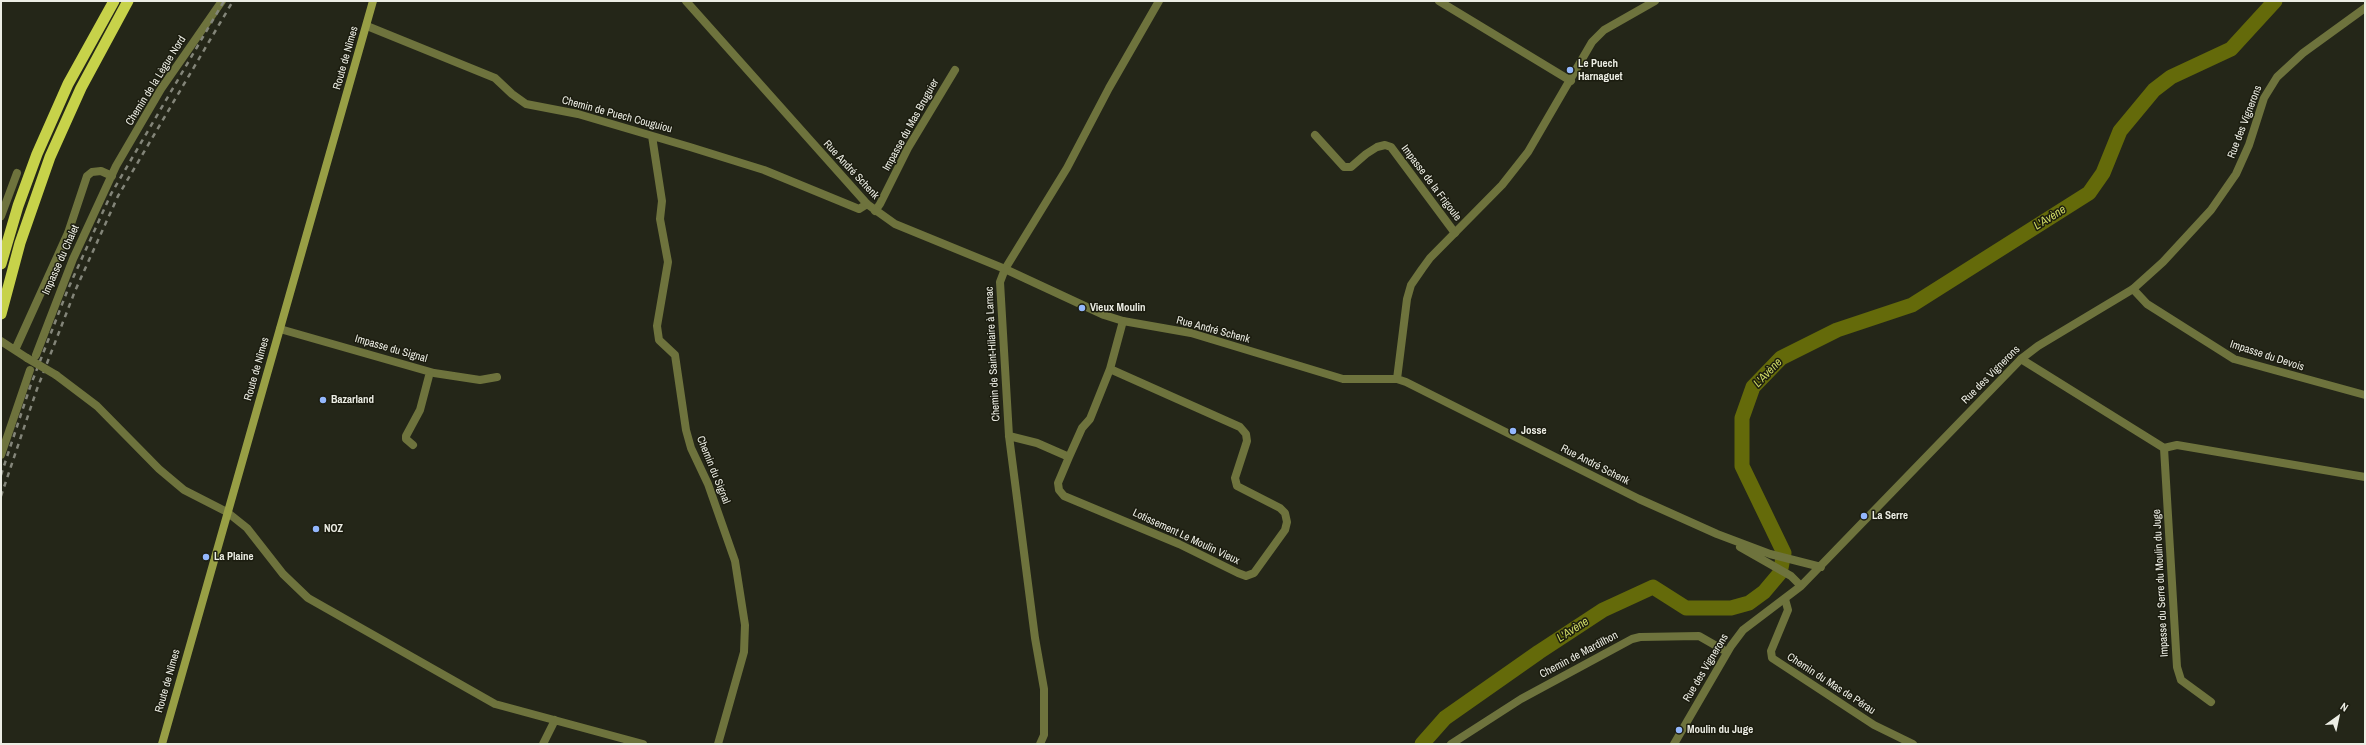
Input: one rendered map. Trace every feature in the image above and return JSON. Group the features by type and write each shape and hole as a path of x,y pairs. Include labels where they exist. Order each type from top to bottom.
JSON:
{"highway":[{"path":"1,264 37,154 68,84 114,1"},
{"path":"1,314 20,243 50,157 81,88 128,1"}],"main road":[{"name":"Route de Nîmes","path":"162,744 226,512 280,330 373,1"}],"street":[{"name":"Chemin de la Lègue Nord","path":"112,176 161,89 222,1"},
{"name":"Rue André Schenk","path":"686,1 868,204 875,211 895,224 1005,270 1104,315 1123,321 1191,333 1343,379 1397,379 1639,499 1717,534 1770,554 1821,567"},
{"name":"Chemin de Saint-Hilaire à Larnac","path":"1040,744 1044,735 1044,689 1035,638 1009,436 1000,282 1005,270 1067,168 1109,88 1159,1"},
{"path":"1439,1 1571,81"},
{"path":"1397,379 1407,299 1411,285 1430,258 1502,185 1528,152 1571,81 1592,42 1604,30 1655,1"},
{"name":"Rue des Vignerons","path":"1674,744 1727,652 1743,630 1785,599 1821,567 2021,359 2038,346 2133,289 2186,238 2223,194 2244,159 2264,98 2277,77 2303,53 2365,8"},
{"name":"Chemin de Puech Couguiou","path":"366,26 495,78 512,94 526,104 578,114 764,170 859,209 868,204"},
{"name":"Impasse du Mas Bruguier","path":"875,211 908,148 955,70"},
{"name":"Impasse de la Frigoule","path":"1315,135 1344,167 1351,167 1377,147 1385,145 1391,147 1455,233"},
{"name":"Chemin du Signal","path":"652,136 662,201 660,219 668,262 657,326 659,340 675,355 690,448 708,484 735,561 745,625 744,652 718,744"},
{"path":"112,176 101,171 92,172 87,176 68,233 8,346 56,375 97,406 154,464 184,490 226,512 256,537 283,574 308,598 495,704 642,744"},
{"path":"1,216 16,173"},
{"name":"Impasse du Chalet","path":"36,355 73,259 112,176"},
{"name":"Impasse du Devois","path":"2133,289 2147,304 2234,359 2365,395"},
{"name":"Lotissement Le Moulin Vieux","path":"1110,369 1240,427 1246,434 1247,441 1235,478 1237,486 1280,508 1285,513 1288,522 1285,530 1254,573 1246,576 1179,544 1064,496 1058,484 1082,428 1090,419 1110,369 1123,321"},
{"name":"Impasse du Signal","path":"280,330 430,372 480,380 497,377"},
{"path":"2021,359 2164,448 2177,445 2365,477"},
{"path":"1,455 30,370"},
{"path":"413,445 406,439 406,436 420,410 430,372"},
{"path":"1009,436 1037,443 1069,457"},
{"name":"Impasse du Serre du Moulin du Juge","path":"2164,448 2177,667 2182,680 2211,702"},
{"name":"Rue André Schenk","path":"1717,534 1791,576 1801,586"},
{"name":"Chemin du Mas de Pérau","path":"1785,599 1788,610 1771,651 1772,658 1874,725 1913,744"},
{"name":"Chemin de Mardilhon","path":"1451,744 1521,699 1597,657 1640,637 1699,636 1727,652"},
{"path":"542,744 555,720"}],"waterway":[{"name":"L'Avène","path":"1422,744 1445,718 1539,652 1603,610 1653,587 1686,608 1731,608 1749,603 1764,592 1780,573 1784,553 1742,466 1742,418 1753,387 1781,358 1837,330 1912,305 2089,193 2103,173 2120,131 2154,90 2171,77 2231,49 2275,1"}],"railway":[{"path":"1,475 30,387 68,289 111,194 224,1"},
{"path":"1,496 37,389 75,291 118,196 233,1"}],"place":[{"name":"Le Puech Harnaguet","path":"1570,70"},
{"name":"Vieux Moulin","path":"1082,308"},
{"name":"Bazarland","path":"323,400"},
{"name":"Josse","path":"1513,431"},
{"name":"La Serre","path":"1864,516"},
{"name":"NOZ","path":"316,529"},
{"name":"La Plaine","path":"206,557"},
{"name":"Moulin du Juge","path":"1679,730"}]}
